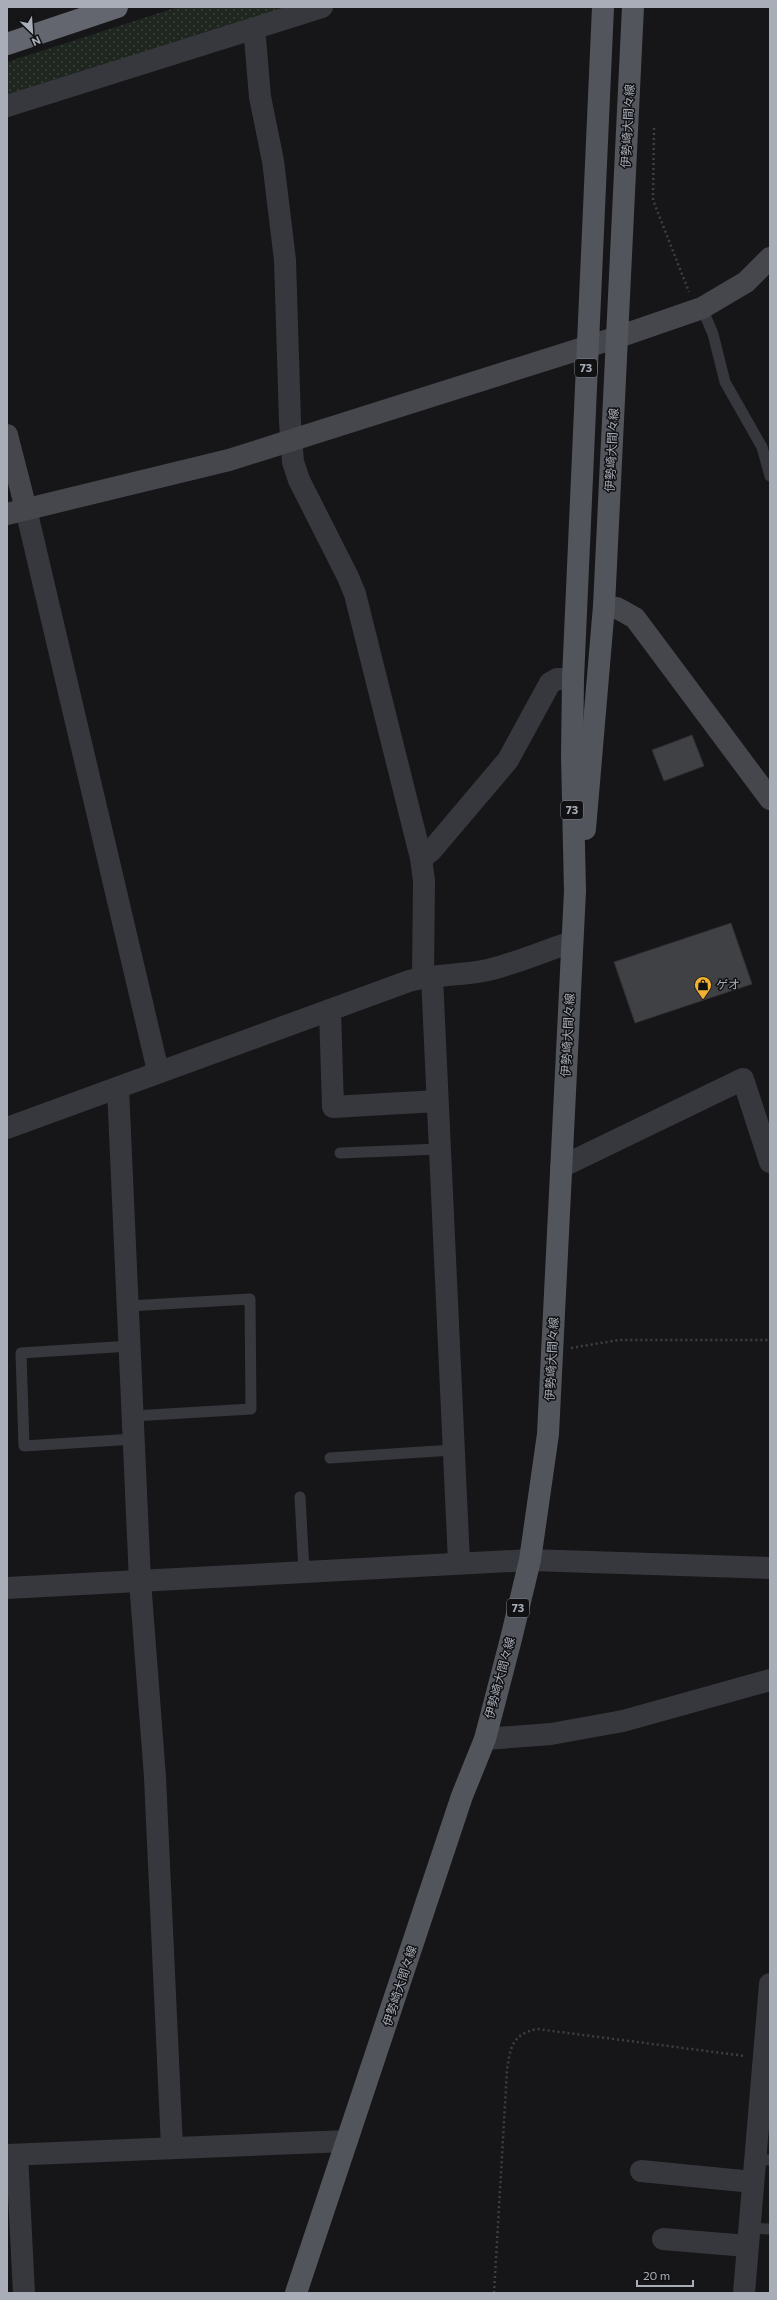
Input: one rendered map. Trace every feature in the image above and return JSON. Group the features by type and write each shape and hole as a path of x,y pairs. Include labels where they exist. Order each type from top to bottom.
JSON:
{"highway":[{"path":"7,37 115,7"},
{"path":"7,44 115,7"}],"main road":[{"name":"伊勢崎大間々線","path":"296,2293 462,1796 485,1739 530,1560 547,1441 553,1351 575,891 572,756 573,679 603,7"},
{"name":"伊勢崎大間々線","path":"575,891 585,838 604,606 633,7"}],"street":[{"path":"7,106 322,7"},
{"path":"252,29 255,38 260,97 272,161 285,253 293,462 299,480 348,577 355,594 421,858 424,881 427,977 440,1149 459,1562"},
{"path":"16,511 175,474 292,442 587,348 702,308 746,282 770,258"},
{"path":"7,435 16,511 158,1071"},
{"path":"604,606 617,608 635,618 770,799"},
{"path":"421,858 431,851 508,760 550,683 557,679 573,679"},
{"path":"7,1128 118,1088 158,1071 427,977 456,976 487,970 572,942"},
{"path":"330,1010 333,1107 437,1102"},
{"path":"561,1167 743,1079 768,1152"},
{"path":"118,1088 140,1581 155,1777 172,2147"},
{"path":"7,1588 459,1562 530,1560 770,1568"},
{"path":"485,1739 551,1734 623,1721 769,1684"},
{"path":"744,2293 752,2182 762,2160 770,1984"},
{"path":"24,2293 14,2225 12,2155 172,2147 347,2141"},
{"path":"641,2171 752,2182"},
{"path":"663,2239 747,2237"}],"lane":[{"path":"702,308 713,334 725,382 762,448 770,476"},
{"path":"340,1153 440,1149"},
{"path":"128,1306 250,1299 251,1409 133,1416"},
{"path":"130,1346 21,1353 24,1446 134,1439"},
{"path":"330,1458 453,1450"},
{"path":"300,1497 304,1571"},
{"path":"747,2237 770,2229"}],"path":[{"path":"654,128 653,200 686,289 702,308"},
{"path":"553,1351 619,1340 770,1340"},
{"path":"494,2293 507,2070 510,2051 520,2034 537,2029 767,2058"}],"shaded area":[{"path":"178,7 292,7 7,97 7,62"}],"building":[{"path":"692,735 704,766 664,781 652,750"},
{"path":"731,923 752,984 635,1023 614,962"}],"place":[{"name":"ゲオ","path":"703,1000"}]}
